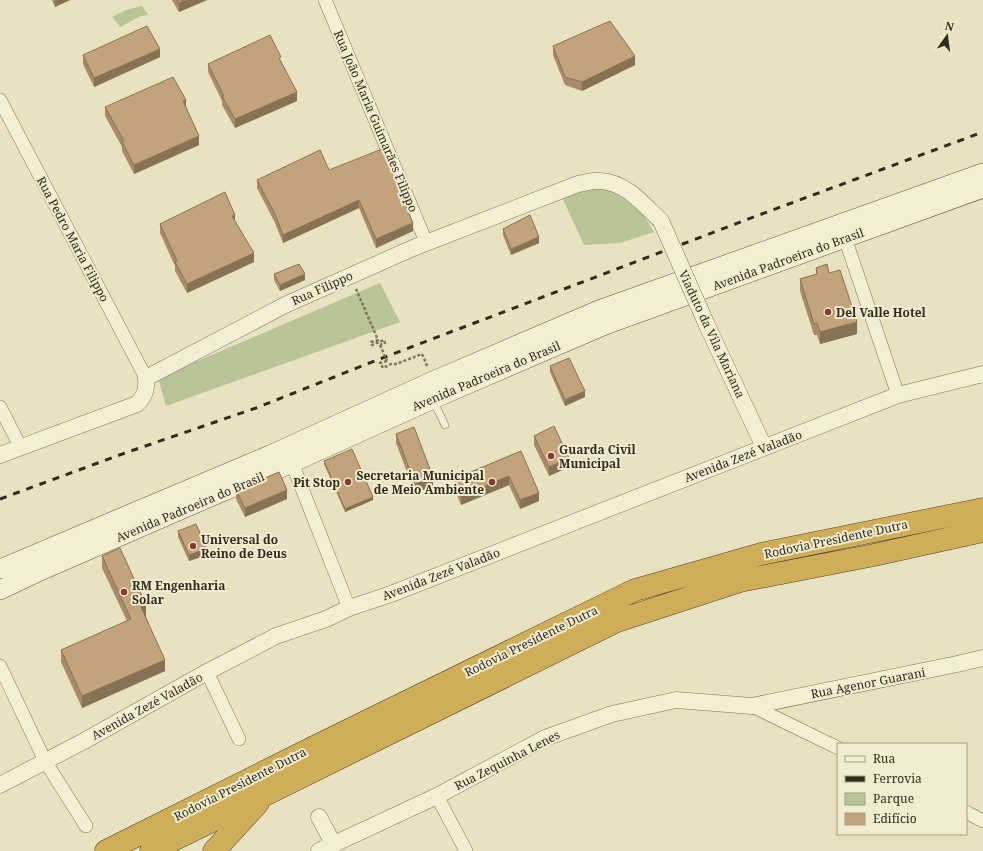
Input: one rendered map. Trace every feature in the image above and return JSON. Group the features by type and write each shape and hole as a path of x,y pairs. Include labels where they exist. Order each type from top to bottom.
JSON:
{"highway":[{"name":"Rodovia Presidente Dutra","path":"106,851 635,590 761,554 983,509"},
{"name":"Rodovia Presidente Dutra","path":"151,851 617,621 740,581 874,556 983,531"},
{"path":"874,556 983,545"},
{"path":"214,851 267,793"}],"main road":[{"name":"Avenida Padroeira do Brasil","path":"0,569 270,455 433,381 599,310 983,173"},
{"name":"Avenida Padroeira do Brasil","path":"0,590 40,571 276,470 433,400 503,372 605,325 983,188"}],"street":[{"name":"Rua João Maria Guimarães Filippo","path":"325,0 426,242"},
{"name":"Rua Pedro Maria Filippo","path":"0,100 146,378"},
{"name":"Rua Filippo","path":"146,378 285,305 426,242 578,184 600,181 618,185 629,191 661,221"},
{"name":"Viaduto da Vila Mariana","path":"661,221 764,448"},
{"path":"845,238 898,395"},
{"name":"Avenida Zezé Valadão","path":"0,785 276,636 326,619 349,608 412,585 898,395 983,374"},
{"path":"0,455 137,404 145,394 147,386 146,378"},
{"path":"0,407 21,448"},
{"path":"292,462 349,608"},
{"name":"Rua Agenor Guarani","path":"752,706 983,658"},
{"path":"0,666 45,761 86,826"},
{"path":"207,672 239,739"},
{"name":"Rua Zequinha Lenes","path":"326,848 437,796 545,738 612,714 676,700 752,706"},
{"path":"752,706 837,748"},
{"path":"437,796 466,851"},
{"path":"967,813 983,821"},
{"path":"319,817 326,848"}],"lane":[{"path":"433,400 445,425"}],"path":[{"path":"350,276 378,340 371,342 372,345 384,340 385,344 380,345 387,361 380,363 383,368 391,364"}],"green space":[{"path":"142,6 148,15 141,16 120,27 112,17 126,10"},
{"path":"601,185 632,197 654,232 620,243 584,245 561,195"},
{"path":"380,283 400,322 166,406 158,378"}],"building":[{"path":"177,0 187,0 179,3"},
{"path":"610,21 635,56 582,82 565,77 553,46"},
{"path":"147,26 160,49 94,78 83,55"},
{"path":"270,35 281,57 279,58 297,92 235,119 222,96 224,96 208,64"},
{"path":"173,77 186,100 183,101 199,136 134,165 122,142 124,141 105,107"},
{"path":"382,149 413,223 376,239 359,200 283,235 275,214 257,180 320,150 329,170"},
{"path":"225,192 235,215 232,216 254,253 187,284 175,262 177,261 160,224"},
{"path":"530,215 539,237 511,249 503,229"},
{"path":"299,264 305,274 280,285 274,274"},
{"name":"Del Valle Hotel","path":"827,264 829,273 840,270 857,322 820,332 817,323 814,324 800,279 817,274 816,268"},
{"path":"569,358 585,391 565,400 550,366"},
{"name":"Guarda Civil Municipal","path":"554,426 569,458 549,467 534,436"},
{"path":"414,427 433,477 415,484 396,434"},
{"name":"Pit Stop","path":"352,449 373,497 345,509 324,461"},
{"path":"521,451 539,493 520,500 509,476 461,496 454,479"},
{"path":"279,472 287,490 245,508 236,490"},
{"name":"Universal do Reino de Deus","path":"196,524 207,549 189,555 178,531"},
{"path":"120,548 146,605 141,607 165,660 82,696 61,650 131,619 102,556"}],"railway":[{"path":"0,499 125,453 256,408 377,360 983,132"}],"place":[{"name":"Del Valle Hotel","path":"828,312"},
{"name":"Guarda Civil Municipal","path":"551,456"},
{"name":"Pit Stop","path":"348,482"},
{"name":"Secretaria Municipal de Meio Ambiente","path":"492,482"},
{"name":"Universal do Reino de Deus","path":"193,546"},
{"name":"RM Engenharia Solar","path":"124,592"}]}
